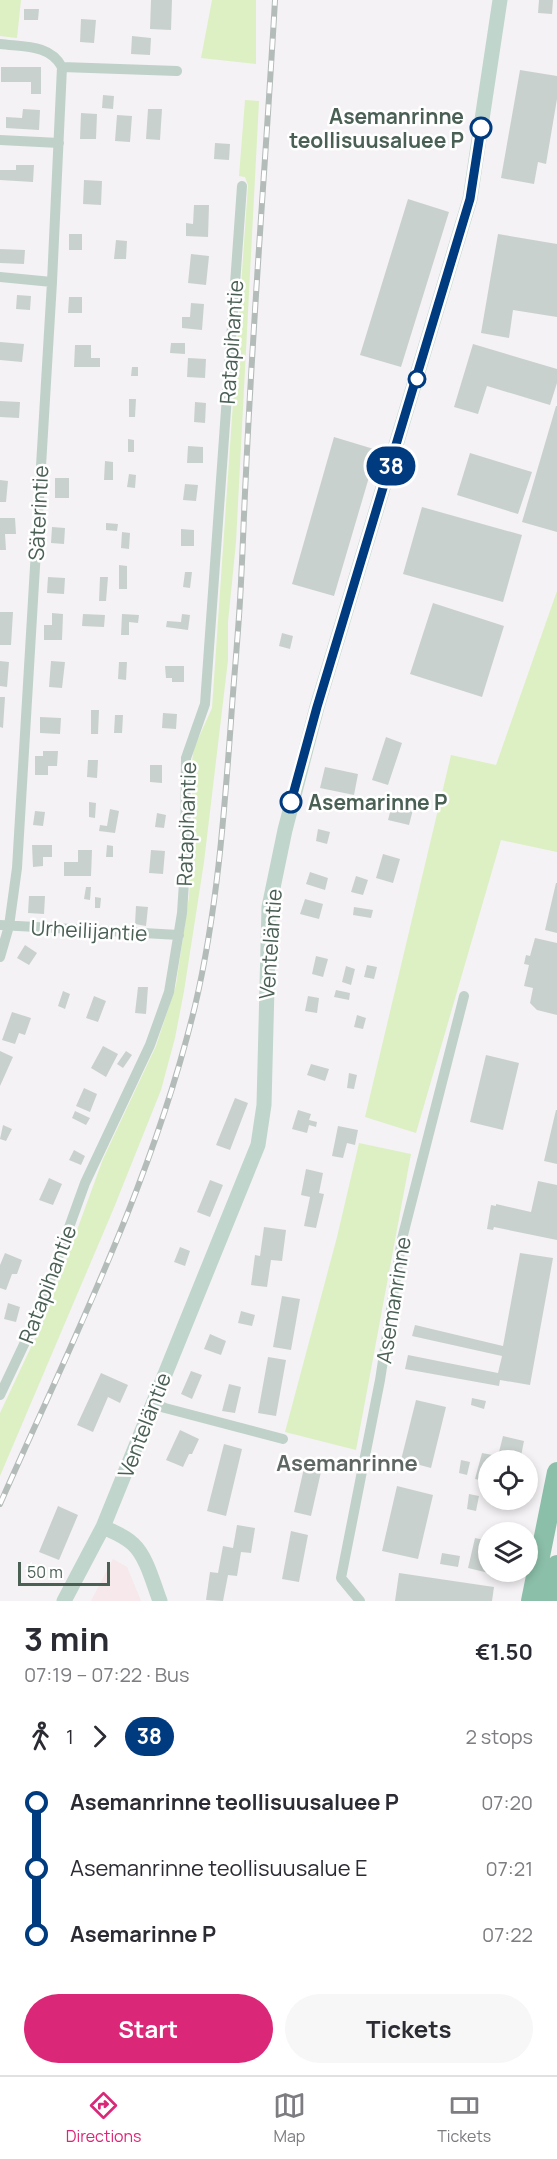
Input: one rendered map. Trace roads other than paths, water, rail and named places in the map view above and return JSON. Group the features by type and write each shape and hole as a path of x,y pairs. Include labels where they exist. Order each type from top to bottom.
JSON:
{"highway":[{"path":"531,1601 557,1472"},
{"path":"549,1601 557,1565"}],"street":[{"name":"Venteläntie","path":"64,1601 103,1527 258,1145 264,1105 269,907 285,830 317,707 470,199 500,0"},
{"path":"0,44 42,48 58,60 62,67 177,71"},
{"name":"Säterintie","path":"0,957 4,925 17,868 52,282 62,67"},
{"path":"0,140 59,143"},
{"name":"Ratapihantie","path":"0,1395 36,1319 85,1183 150,1045 170,992 185,867 186,758 205,704 242,186"},
{"path":"0,277 52,282"},
{"name":"Urheilijantie","path":"4,925 178,935"},
{"name":"Asemanrinne","path":"360,1601 341,1578 380,1380 402,1239 464,996"},
{"path":"152,1403 283,1439"},
{"path":"103,1527 135,1545 145,1562 160,1601"}],"railway":[{"path":"0,1504 109,1260 134,1197 178,1071 203,971 219,864 238,634 252,355 275,0"}],"place":[{"name":"Asemanrinne teollisuusaluee P","path":"481,128"},
{"name":"Asemarinne P","path":"291,802"}],"district":[{"name":"Asemanrinne","path":"347,1463"}]}
